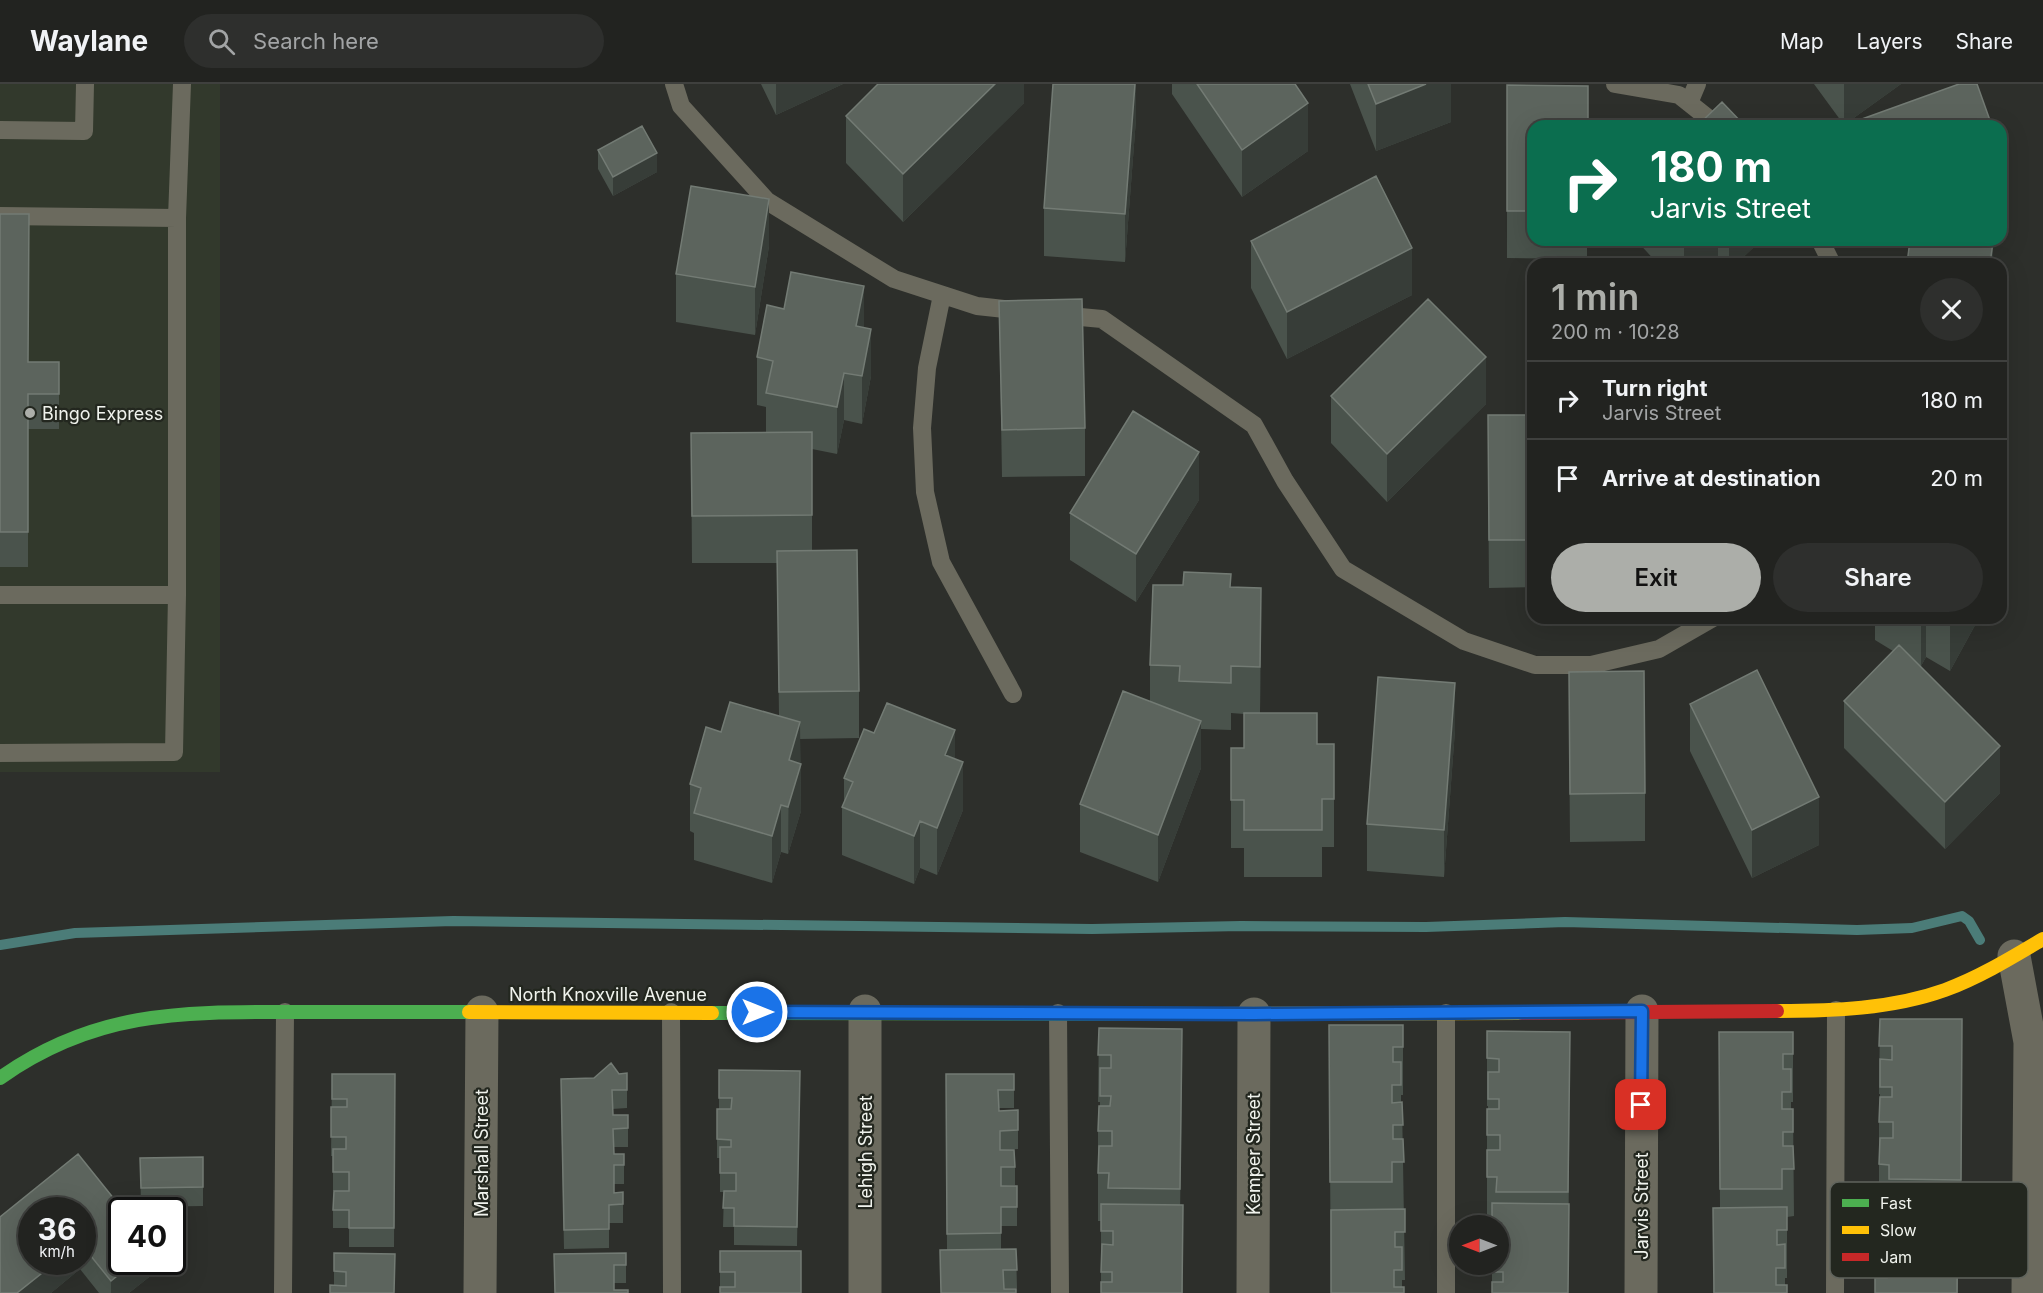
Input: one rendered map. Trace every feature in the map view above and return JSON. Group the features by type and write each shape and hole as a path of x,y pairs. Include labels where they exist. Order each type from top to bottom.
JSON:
{"street":[{"name":"North Knoxville Avenue","path":"0,1078 23,1060 83,1033 147,1017 220,1012 865,1011 1254,1014 1836,1010 1896,1002 1944,990 2014,956 2043,939"},
{"path":"2014,956 2030,1042 2028,1293"},
{"name":"Lehigh Street","path":"865,1011 865,1293"},
{"name":"Jarvis Street","path":"1641,1293 1642,1011"},
{"name":"Marshall Street","path":"480,1293 482,1012"},
{"name":"Kemper Street","path":"1253,1293 1254,1014"}],"lane":[{"path":"0,130 84,131 85,84"},
{"path":"0,753 174,752 177,595 177,218 182,84"},
{"path":"674,84 681,106 767,201 894,279 977,306 1102,319 1254,425 1285,481 1343,568 1464,641 1535,665 1591,665 1659,649 1703,624"},
{"path":"1615,84 1679,95 1710,120"},
{"path":"1689,103 1697,84"},
{"path":"0,216 177,218"},
{"path":"942,295 927,368 922,429 925,492 941,561 1013,694"},
{"path":"0,595 177,595"},
{"path":"1835,1182 1836,1010"},
{"path":"283,1293 285,1012"},
{"path":"671,1012 672,1293"},
{"path":"1058,1013 1060,1293"},
{"path":"1446,1013 1446,1293"},
{"path":"1835,1278 1835,1293"}],"shaded area":[{"name":"Bingo Express","path":"0,84 220,84 220,772 0,772"}],"building":[{"path":"878,84 995,84 903,174 846,116"},
{"path":"1053,84 1135,84 1125,214 1044,208"},
{"path":"1197,84 1295,84 1308,103 1242,150"},
{"path":"1368,84 1426,84 1376,104"},
{"path":"1959,84 1977,84 1990,120 1862,120"},
{"path":"1507,85 1588,86 1588,120 1527,120 1527,211 1507,211"},
{"path":"1722,102 1739,120 1703,120"},
{"path":"642,126 657,153 613,177 598,150"},
{"path":"1376,176 1412,248 1287,312 1251,241"},
{"path":"691,186 769,199 755,287 676,274"},
{"name":"Bingo Express","path":"0,214 29,214 28,362 59,362 59,394 28,394 28,532 0,532"},
{"path":"1909,246 1992,246 1991,258 1908,258"},
{"path":"791,272 864,286 856,326 871,329 862,376 844,373 837,407 766,393 773,361 757,357 767,305 784,309"},
{"path":"1082,299 1085,428 1002,430 999,301"},
{"path":"1428,299 1486,357 1387,454 1331,396"},
{"path":"1133,411 1199,452 1136,554 1070,513"},
{"path":"1488,415 1527,415 1527,540 1489,540"},
{"path":"812,432 812,515 692,516 691,433"},
{"path":"857,550 859,691 779,692 777,551"},
{"path":"1184,572 1231,574 1230,587 1261,588 1260,667 1231,666 1231,683 1179,681 1180,666 1150,665 1153,585 1183,585"},
{"path":"1899,645 2000,746 1945,802 1844,701"},
{"path":"1757,670 1819,797 1752,830 1690,704"},
{"path":"1644,671 1645,793 1570,794 1569,672"},
{"path":"1378,677 1455,683 1444,830 1367,824"},
{"path":"1123,691 1201,721 1158,835 1080,804"},
{"path":"730,702 800,722 789,760 801,764 788,807 781,805 772,836 694,813 701,788 690,784 706,727 721,732"},
{"path":"887,703 955,730 945,755 963,762 937,828 920,821 914,836 842,807 853,782 844,778 864,729 874,733"},
{"path":"1244,713 1317,713 1317,744 1334,744 1334,799 1322,799 1322,830 1244,830 1244,800 1231,800 1231,748 1244,748"},
{"path":"1880,1019 1962,1019 1961,1180 1889,1179 1889,1165 1879,1164 1880,1138 1893,1138 1893,1122 1879,1122 1880,1097 1892,1097 1892,1087 1880,1087 1880,1059 1892,1060 1892,1046 1879,1046"},
{"path":"1329,1025 1403,1025 1403,1047 1393,1047 1393,1062 1401,1062 1401,1085 1392,1085 1392,1103 1402,1102 1403,1125 1393,1125 1393,1139 1403,1139 1404,1162 1392,1162 1392,1182 1330,1182"},
{"path":"1099,1028 1182,1029 1180,1189 1108,1188 1109,1173 1098,1173 1099,1146 1112,1146 1112,1131 1098,1131 1099,1106 1110,1106 1111,1096 1100,1096 1100,1068 1111,1068 1111,1055 1098,1055"},
{"path":"1487,1031 1570,1032 1568,1192 1496,1192 1497,1177 1487,1177 1487,1150 1500,1150 1500,1135 1487,1135 1487,1109 1499,1109 1499,1099 1488,1099 1488,1072 1499,1072 1499,1059 1487,1058"},
{"path":"1719,1032 1793,1032 1793,1054 1783,1054 1783,1069 1791,1069 1791,1092 1782,1092 1782,1109 1793,1109 1793,1132 1783,1132 1783,1146 1793,1146 1794,1169 1782,1169 1782,1189 1720,1189"},
{"path":"611,1063 619,1074 627,1073 627,1090 612,1090 613,1115 628,1115 628,1128 613,1129 614,1154 624,1154 624,1165 614,1165 614,1193 623,1192 623,1204 609,1205 609,1229 564,1230 561,1079 594,1078"},
{"path":"719,1070 800,1071 797,1227 734,1226 734,1208 723,1208 724,1191 736,1191 736,1173 720,1173 720,1147 731,1147 731,1140 717,1139 717,1109 731,1109 732,1098 719,1098"},
{"path":"332,1074 395,1074 394,1228 349,1228 349,1210 333,1210 334,1191 349,1191 349,1172 333,1172 333,1149 346,1149 346,1137 331,1137 331,1107 347,1107 347,1099 332,1099"},
{"path":"946,1074 1014,1074 1014,1090 998,1090 999,1111 1018,1110 1018,1130 1000,1131 1000,1150 1014,1150 1015,1167 1001,1167 1001,1186 1017,1186 1017,1207 1001,1207 1001,1233 947,1234"},
{"path":"78,1154 113,1197 108,1197 108,1275 118,1275 111,1281 96,1262 96,1197 25,1197"},
{"path":"203,1157 203,1187 141,1188 140,1158"},
{"path":"18,1202 18,1275 40,1275 17,1293 0,1293 0,1217"},
{"path":"1492,1203 1569,1204 1568,1293 1492,1293 1492,1282 1503,1282 1503,1275 1509,1275 1509,1215 1492,1215"},
{"path":"1101,1204 1183,1205 1182,1293 1101,1293 1101,1282 1112,1282 1112,1272 1101,1272 1102,1244 1113,1245 1113,1231 1101,1231"},
{"path":"1787,1207 1787,1230 1777,1230 1777,1245 1785,1244 1785,1268 1776,1268 1776,1285 1787,1285 1787,1293 1714,1293 1713,1208"},
{"path":"1405,1209 1405,1232 1395,1232 1395,1247 1402,1247 1402,1270 1394,1270 1394,1287 1404,1287 1404,1293 1331,1293 1331,1210"},
{"path":"1016,1249 1017,1270 1003,1270 1004,1289 1016,1289 1016,1293 941,1293 940,1250"},
{"path":"720,1251 801,1251 801,1293 720,1293 720,1287 735,1287 735,1272 720,1272"},
{"path":"334,1253 395,1254 394,1293 330,1293 330,1285 346,1286 346,1272 334,1271"},
{"path":"626,1253 626,1265 614,1265 614,1290 628,1290 628,1293 555,1293 554,1254"},
{"path":"1875,1278 1957,1278 1957,1293 1875,1293"}],"waterway":[{"path":"0,945 75,933 453,921 1092,929 1241,926 1426,927 1565,922 1857,930 1912,928 1962,916 1969,921 1980,940"}],"traffic: fast":[{"path":"0,1078 36,1056 71,1039 106,1027 142,1020 178,1015 255,1012 469,1012"},
{"path":"712,1013 1217,1014"}],"traffic: slow":[{"path":"1777,1011 1862,1008 1925,996 1971,979 2043,939"},
{"path":"469,1012 712,1013"},
{"path":"1217,1014 1522,1013"}],"traffic: jam":[{"path":"1522,1013 1777,1011"}],"place":[{"name":"Bingo Express","path":"30,413"}],"route":[{"path":"757,1012 1254,1014 1642,1011 1641,1105"}]}
